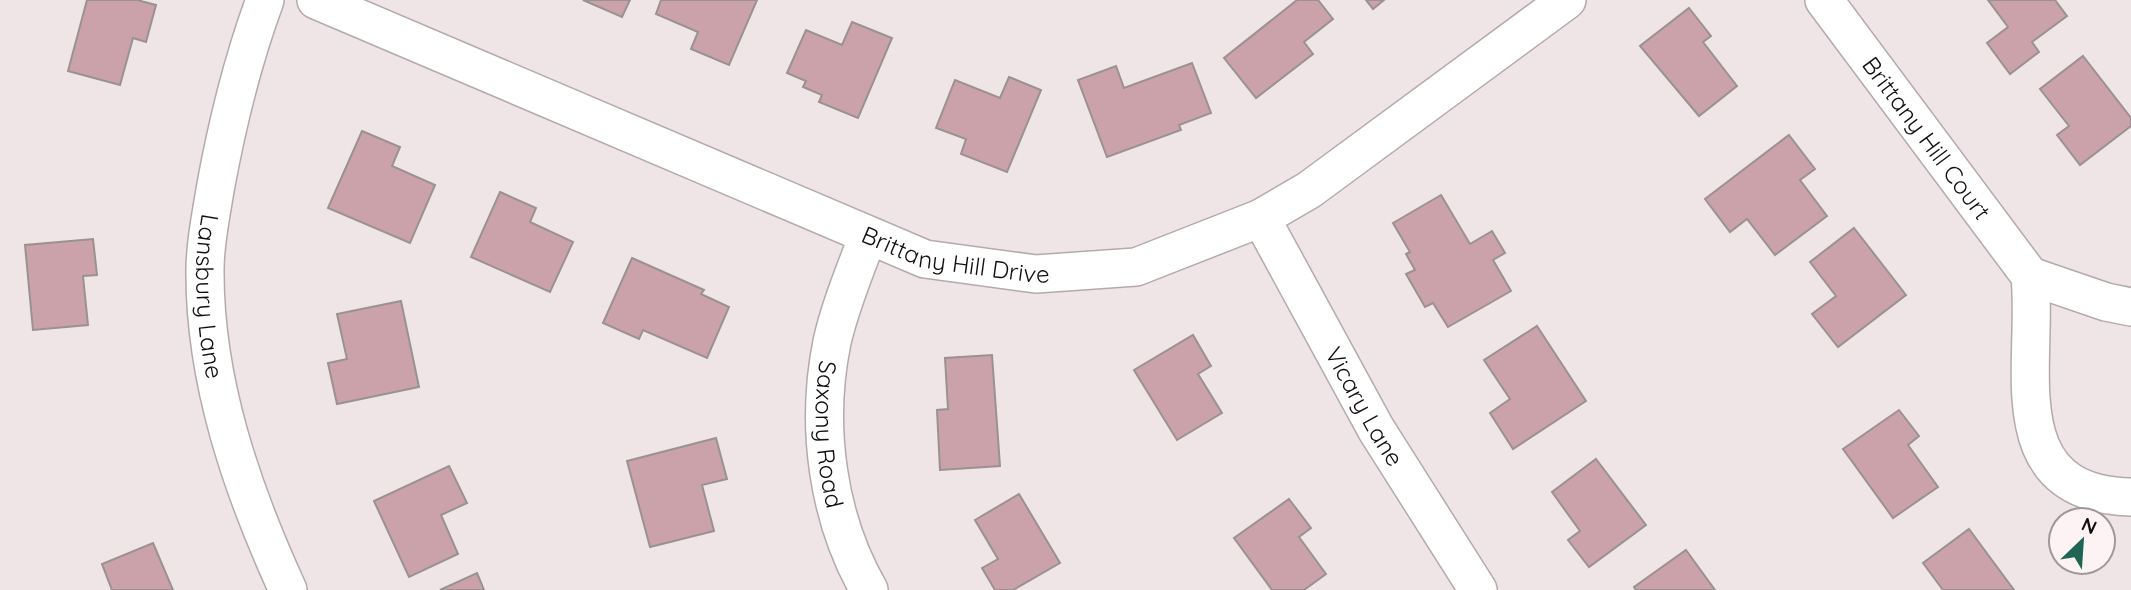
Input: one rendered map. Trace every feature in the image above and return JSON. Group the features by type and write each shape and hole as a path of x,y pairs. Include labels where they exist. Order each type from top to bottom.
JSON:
{"street":[{"name":"Lansbury Lane","path":"265,0 242,65 227,124 205,268 213,360 224,417 241,472 288,590"},
{"name":"Brittany Hill Drive","path":"316,0 925,259 1036,274 1136,267 1261,218 1309,190 1567,0"},
{"name":"Brittany Hill Court","path":"1824,0 2030,276"},
{"name":"Vicary Lane","path":"1261,218 1376,429 1478,590"},
{"name":"Saxony Road","path":"868,236 832,342 827,381 826,447 830,483 840,521 853,562 869,590"},
{"path":"2131,307 2106,302 2030,276 2033,329 2029,394 2036,437 2047,459 2073,482 2104,496 2131,497"}],"building":[{"path":"87,0 137,0 156,5 146,42 133,38 120,85 68,71"},
{"path":"583,0 630,0 622,17"},
{"path":"661,0 757,0 729,65 691,49 698,32 656,14"},
{"path":"1297,0 1318,0 1333,19 1304,42 1313,54 1256,98 1224,58"},
{"path":"1366,0 1384,0 1373,9"},
{"path":"1988,0 2055,0 2067,16 2032,42 2039,52 2010,74 1987,43 2008,27"},
{"path":"1689,8 1711,36 1703,42 1737,86 1699,116 1640,46"},
{"path":"852,22 892,38 858,118 819,102 822,95 803,87 806,81 787,73 806,30 842,45"},
{"path":"2083,56 2131,118 2131,126 2080,165 2057,135 2069,126 2040,89"},
{"path":"1192,63 1211,113 1179,125 1181,130 1107,157 1078,80 1116,66 1124,88"},
{"path":"1009,77 1041,90 1007,172 961,154 966,139 936,128 955,80 1000,98"},
{"path":"362,131 400,147 392,166 435,185 410,243 328,208"},
{"path":"1789,135 1815,169 1800,180 1827,216 1775,255 1747,219 1730,232 1705,199"},
{"path":"500,192 536,208 530,222 573,242 550,292 471,257"},
{"path":"1441,195 1470,244 1492,231 1505,253 1493,260 1511,291 1448,327 1433,303 1425,307 1406,274 1415,270 1406,254 1410,252 1393,223"},
{"path":"1854,228 1906,295 1838,347 1812,314 1836,296 1810,262"},
{"path":"93,239 97,275 83,276 88,325 33,330 25,245"},
{"path":"632,258 704,290 701,294 729,307 707,358 643,330 639,339 603,323"},
{"path":"401,301 419,387 337,404 328,363 347,359 337,314"},
{"path":"1537,326 1586,401 1513,449 1490,413 1510,399 1484,360"},
{"path":"1193,335 1211,366 1198,374 1222,413 1177,440 1134,370"},
{"path":"992,355 1000,466 940,470 937,410 948,409 945,358"},
{"path":"1899,410 1919,436 1908,445 1938,487 1893,518 1843,449"},
{"path":"716,438 727,479 702,485 714,531 650,547 627,461"},
{"path":"1596,459 1646,525 1589,567 1568,540 1580,531 1552,492"},
{"path":"449,466 467,503 441,515 458,554 409,577 374,501"},
{"path":"1019,494 1060,563 1013,590 995,590 982,568 998,559 975,520"},
{"path":"1289,499 1311,528 1299,537 1326,574 1304,590 1272,590 1234,538"},
{"path":"1969,529 2014,590 1943,590 1923,563"},
{"path":"153,543 173,590 112,590 102,564"},
{"path":"1686,550 1715,590 1636,590 1634,587"},
{"path":"477,573 484,590 440,590"}]}
